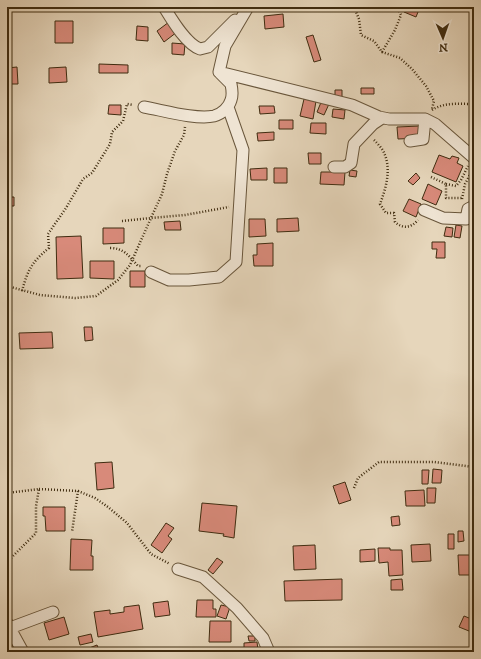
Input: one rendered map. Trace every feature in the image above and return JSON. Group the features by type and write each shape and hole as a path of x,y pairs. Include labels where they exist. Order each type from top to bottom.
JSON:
{"street":[{"path":"164,7 172,21 192,44 200,49 208,47 247,7"},
{"path":"219,72 225,46 247,7"},
{"path":"144,107 205,117 215,116 228,107 232,99 231,84 219,72"},
{"path":"219,72 352,105 389,120 425,119 443,130 474,161"},
{"path":"151,272 168,280 189,280 219,277 236,262 243,150 228,107"},
{"path":"334,167 345,167 351,163 354,144 369,128 382,118"},
{"path":"410,141 423,140 425,119"},
{"path":"424,210 443,218 466,219 468,209 473,207"},
{"path":"178,569 203,577 238,608 263,638 269,652"},
{"path":"23,652 8,625 53,612"}],"path":[{"path":"354,7 361,35 374,41 382,52 400,58 412,68 426,86 434,101 432,109"},
{"path":"382,52 395,30 401,15 397,7"},
{"path":"22,291 26,276 35,259 49,248 48,234 66,208 83,179 92,173 110,144 112,132 123,121 127,104 144,107"},
{"path":"425,119 429,111 437,107 454,104 474,104"},
{"path":"7,286 40,295 75,298 96,296 118,280 130,265 162,194 166,174 175,151 184,135 186,114"},
{"path":"369,128 374,139 385,153 387,162 388,175 380,204 386,213 394,213 395,222 400,226 408,228 415,224 424,210"},
{"path":"431,177 446,184 456,186 474,161"},
{"path":"453,219 456,210 461,203 465,184 474,161"},
{"path":"446,184 446,198 470,199 473,207"},
{"path":"122,222 185,215 240,206"},
{"path":"110,248 119,248 138,266 146,266 151,272"},
{"path":"354,488 358,478 379,462 434,462 474,467"},
{"path":"7,562 36,532 36,506 39,489"},
{"path":"7,493 39,489 78,491 95,498 127,523 151,554 178,569"},
{"path":"72,532 78,491"}],"building":[{"path":"406,7 420,7 416,17 404,12"},
{"path":"283,14 284,27 265,29 264,16"},
{"path":"55,21 73,21 73,43 55,43"},
{"path":"169,22 177,32 164,42 157,31"},
{"path":"137,26 148,27 148,41 136,40"},
{"path":"313,35 321,60 314,62 306,37"},
{"path":"172,43 185,44 184,55 172,54"},
{"path":"99,64 128,65 128,73 99,73"},
{"path":"17,67 18,84 7,84 7,68"},
{"path":"66,67 67,82 49,83 49,68"},
{"path":"361,88 374,88 374,94 361,94"},
{"path":"335,90 342,90 342,98 335,98"},
{"path":"304,99 316,101 313,119 300,116"},
{"path":"322,100 329,104 324,115 317,112"},
{"path":"109,105 121,105 121,115 108,114"},
{"path":"259,106 274,106 275,113 260,114"},
{"path":"333,109 345,110 344,119 332,117"},
{"path":"279,120 293,120 293,129 279,129"},
{"path":"311,123 326,123 326,134 310,133"},
{"path":"420,126 420,138 398,139 397,127"},
{"path":"274,132 274,140 258,141 257,133"},
{"path":"308,153 321,153 321,164 309,164"},
{"path":"439,155 450,159 452,156 459,158 457,163 463,166 456,182 432,172"},
{"path":"267,168 267,180 251,180 250,169"},
{"path":"274,168 287,168 287,183 274,183"},
{"path":"350,170 357,171 356,177 349,176"},
{"path":"321,172 345,172 344,185 320,184"},
{"path":"416,173 420,178 413,185 408,181"},
{"path":"428,184 442,191 436,205 422,199"},
{"path":"7,197 14,197 14,206 7,206"},
{"path":"409,199 421,204 416,217 403,211"},
{"path":"474,210 474,226 469,225"},
{"path":"298,218 299,231 277,232 277,219"},
{"path":"249,219 265,219 266,236 249,237"},
{"path":"180,221 181,230 165,230 164,222"},
{"path":"456,225 462,226 460,238 454,237"},
{"path":"446,227 453,228 452,237 444,236"},
{"path":"103,228 124,228 124,243 103,244"},
{"path":"81,236 83,278 57,279 56,237"},
{"path":"432,242 445,242 445,258 436,258 437,249 432,249"},
{"path":"273,243 273,266 254,266 253,255 257,255 257,244"},
{"path":"90,261 114,261 114,279 90,278"},
{"path":"130,271 145,271 145,287 130,287"},
{"path":"84,327 92,327 93,340 85,341"},
{"path":"52,332 53,348 20,349 19,333"},
{"path":"112,462 114,488 97,490 95,463"},
{"path":"433,469 442,470 441,483 432,483"},
{"path":"422,470 429,470 428,484 422,484"},
{"path":"345,482 351,500 339,504 333,486"},
{"path":"427,488 436,488 435,503 427,503"},
{"path":"424,490 425,506 406,506 405,491"},
{"path":"202,503 237,506 234,538 223,536 224,534 199,531"},
{"path":"43,507 65,507 65,531 46,531"},
{"path":"399,516 400,525 392,526 391,517"},
{"path":"166,523 174,528 168,536 172,539 162,553 151,545"},
{"path":"458,531 463,531 464,541 458,542"},
{"path":"448,534 454,534 454,549 448,549"},
{"path":"71,539 92,540 91,556 93,556 93,570 70,570"},
{"path":"430,544 431,561 412,562 411,545"},
{"path":"315,545 316,569 294,570 293,546"},
{"path":"378,548 402,550 403,575 389,576 388,562 379,563"},
{"path":"375,549 375,561 360,562 360,550"},
{"path":"458,555 474,555 474,575 459,575"},
{"path":"217,558 223,562 213,574 208,570"},
{"path":"342,579 342,600 285,601 284,581"},
{"path":"402,579 403,590 391,590 391,580"},
{"path":"197,600 213,600 213,609 216,609 216,617 196,617"},
{"path":"168,601 170,615 155,617 153,603"},
{"path":"139,605 143,629 98,637 94,612 110,610 110,614 124,612 124,607"},
{"path":"221,605 230,607 226,619 217,616"},
{"path":"464,616 474,620 474,633 459,627"},
{"path":"64,617 69,634 49,640 44,623"},
{"path":"210,621 231,621 231,642 209,642"},
{"path":"91,634 93,642 80,645 78,637"},
{"path":"248,636 255,636 255,641 249,641"},
{"path":"257,642 258,650 244,651 244,643"},
{"path":"97,645 100,652 85,652 84,650"},
{"path":"396,648 397,652 376,652"}]}
